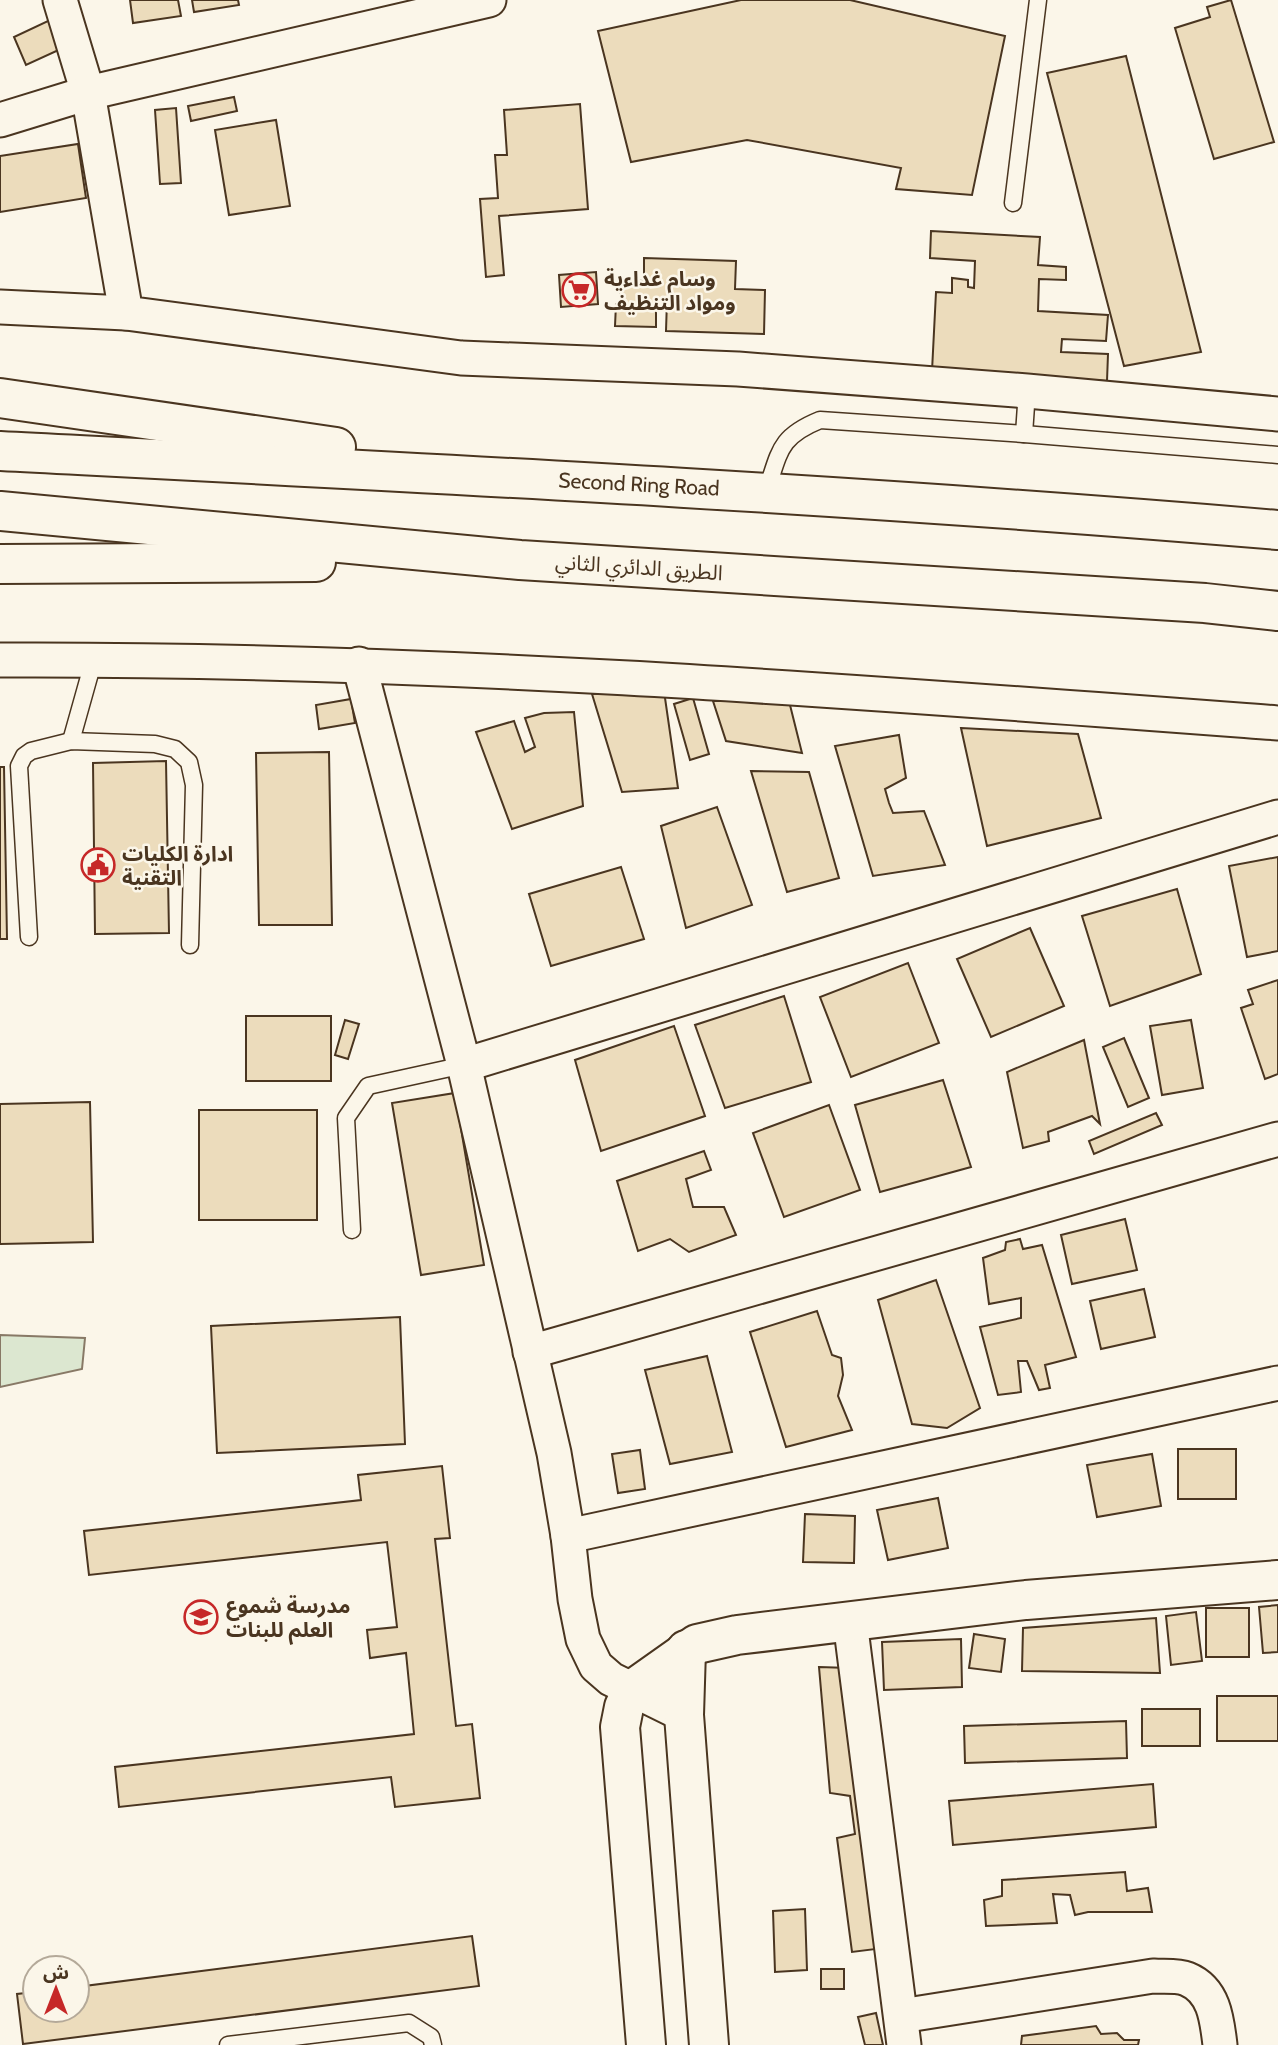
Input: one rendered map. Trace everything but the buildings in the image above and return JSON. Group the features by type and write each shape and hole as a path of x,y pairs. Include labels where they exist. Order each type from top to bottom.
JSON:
{"main road":[{"path":"0,398 266,436 521,477"},
{"name":"Second Ring Road","path":"0,451 766,492 1278,530"},
{"name":"الطريق الدائري الثاني","path":"0,512 520,560 1177,601 1278,611"},
{"path":"0,564 520,560"},
{"path":"646,2045 620,1727 624,1707 632,1690 686,1650 697,1644 737,1635 850,1620 1026,1600 1278,1580"},
{"path":"686,1650 684,1715 709,2045"}],"street":[{"path":"60,0 88,93 126,313"},
{"path":"0,120 88,93 489,0"},
{"path":"0,307 126,313 461,358 738,369 1278,414"},
{"path":"0,660 359,664 789,686 1278,723"},
{"path":"359,664 464,1065 554,1453 583,1639 596,1666 611,1679 684,1715"},
{"path":"464,1065 1278,817"},
{"path":"530,1352 1278,1139"},
{"path":"568,1536 1278,1383"},
{"path":"850,1620 903,2031 1153,1976 1185,1978 1206,1991 1216,2016 1220,2045"}],"lane":[{"path":"1013,203 1038,0"},
{"path":"1024,434 1027,391"},
{"path":"766,492 784,442 800,428 820,420 1278,455"},
{"path":"71,741 94,659"},
{"path":"29,937 19,766 24,757 32,751 71,741 155,744 175,749 189,762 194,785 190,945"},
{"path":"352,1230 346,1118 358,1099 368,1086 464,1065"},
{"path":"228,2045 409,2023 431,2037 433,2045"}],"green space":[{"path":"0,1335 85,1338 82,1369 0,1387"}],"place":[{"name":"وسام غداءية ومواد التنظيف","path":"579,290"},
{"name":"ادارة الكليات التقنية","path":"98,865"},
{"name":"مدرسة شموع العلم للبنات","path":"201,1617"}]}
